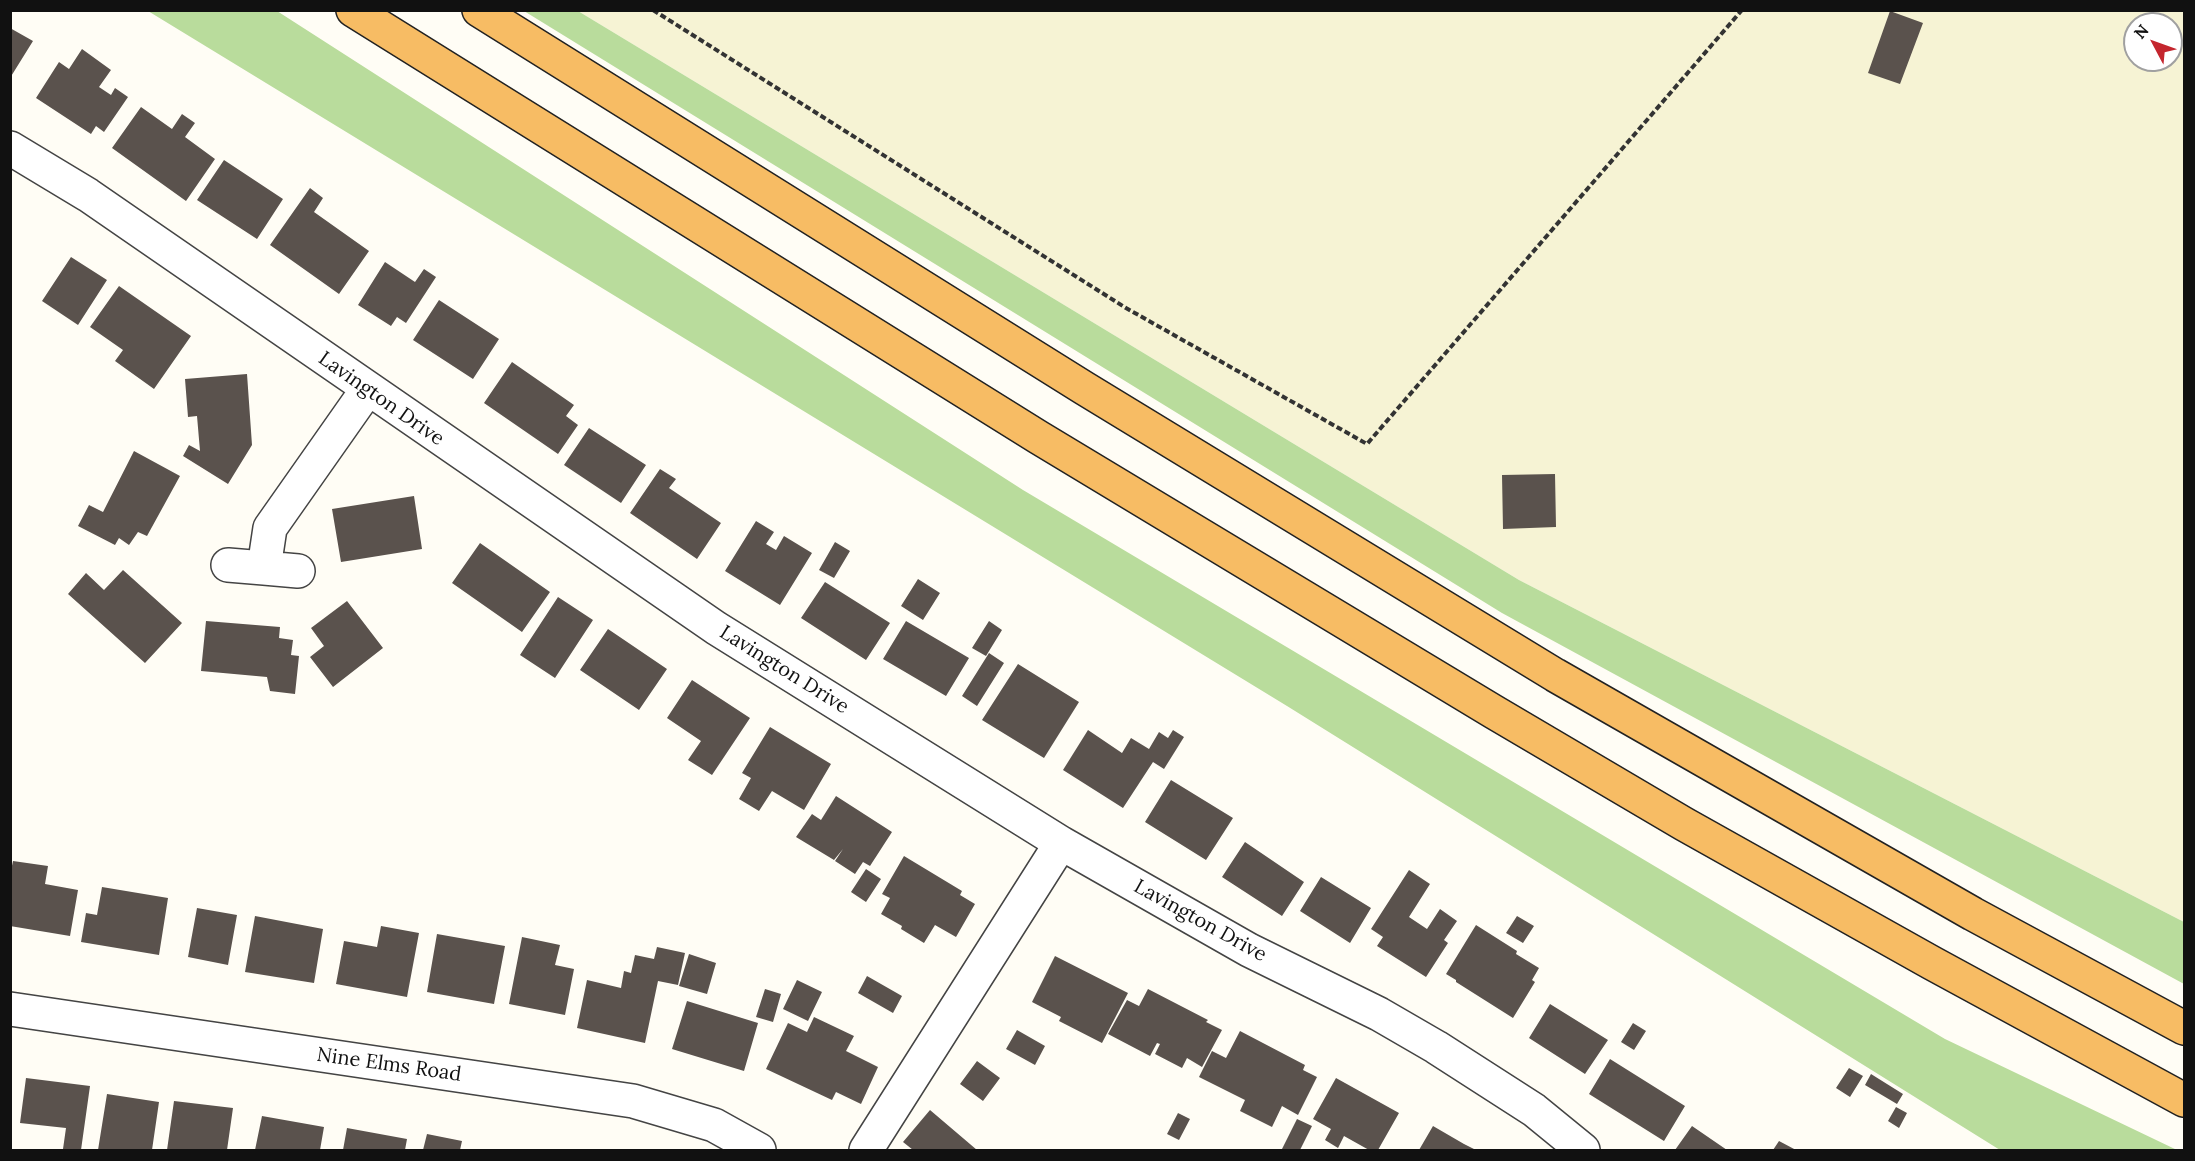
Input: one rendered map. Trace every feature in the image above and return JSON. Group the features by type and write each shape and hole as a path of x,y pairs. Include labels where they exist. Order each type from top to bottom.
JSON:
{"highway":[{"path":"353,10 1038,437 1494,712 1684,824 1932,963 2184,1100"},
{"path":"479,10 1084,388 1555,675 1973,914 2184,1028"}],"street":[{"name":"Lavington Drive","path":"10,148 88,195 367,390 716,628 1061,843 1249,950 1379,1014 1436,1047 1534,1110 1583,1150"},
{"path":"264,568 270,528 367,390"},
{"path":"228,565 298,571"},
{"path":"866,1150 1061,843"},
{"name":"Nine Elms Road","path":"10,1009 633,1101 714,1125 759,1150"}],"path":[{"path":"653,10 1126,308 1367,444 1742,10"}],"shaded area":[{"path":"578,11 2184,11 2184,922 1519,580"}],"green space":[{"path":"148,11 277,11 1023,490 1945,1039 2177,1150 2000,1150 1287,706"},
{"path":"524,11 578,11 1519,580 2184,922 2184,984 1502,613"}],"building":[{"path":"1890,11 1923,23 1900,84 1868,73"},
{"path":"10,28 33,41 10,78"},
{"path":"82,49 111,70 99,87 111,95 115,88 128,97 104,132 96,126 91,134 36,98 59,62 69,69"},
{"path":"141,107 172,129 182,114 195,123 185,137 215,159 186,201 112,148"},
{"path":"224,160 283,199 257,239 197,200"},
{"path":"310,188 323,198 314,212 369,251 339,294 270,245"},
{"path":"71,257 107,280 78,325 42,301"},
{"path":"385,262 415,282 424,269 436,277 406,323 397,317 391,326 358,305"},
{"path":"119,286 191,336 154,389 115,361 123,350 90,327"},
{"path":"439,300 499,339 473,379 413,340"},
{"path":"512,362 574,405 566,416 578,425 558,454 484,403"},
{"path":"247,374 252,445 228,484 183,456 189,445 200,451 197,416 188,417 185,379"},
{"path":"589,428 646,465 621,503 564,465"},
{"path":"134,451 180,476 147,536 138,532 129,545 119,538 115,545 78,526 89,505 103,512"},
{"path":"660,469 676,479 669,488 721,523 697,559 630,513"},
{"path":"1555,474 1556,527 1503,529 1502,475"},
{"path":"414,496 422,549 341,562 332,509"},
{"path":"756,521 774,532 766,544 776,550 784,536 812,553 780,605 725,571"},
{"path":"835,542 850,551 834,578 819,570"},
{"path":"480,543 550,592 522,632 452,583"},
{"path":"123,570 182,623 145,663 68,594 86,573 104,590"},
{"path":"918,579 940,593 923,620 901,606"},
{"path":"825,582 890,623 866,660 801,618"},
{"path":"558,597 593,620 555,678 520,655"},
{"path":"347,601 383,648 333,687 310,657 324,646 311,628"},
{"path":"206,621 280,627 279,638 293,640 291,655 299,656 295,694 270,691 267,677 201,671"},
{"path":"906,621 969,658 946,696 883,659"},
{"path":"989,621 1002,630 986,656 972,648"},
{"path":"608,629 667,669 639,710 580,670"},
{"path":"989,653 1004,663 977,706 962,696"},
{"path":"1018,664 1079,702 1044,758 982,720"},
{"path":"692,680 750,718 712,775 688,760 701,741 667,718"},
{"path":"770,727 831,764 804,810 772,791 759,811 739,799 751,778 742,773"},
{"path":"1088,730 1122,753 1131,738 1149,749 1159,732 1168,738 1173,730 1184,737 1164,769 1153,762 1123,808 1063,770"},
{"path":"1171,780 1233,818 1206,860 1145,822"},
{"path":"836,796 892,832 870,866 863,862 855,874 835,861 843,849 834,860 796,837 812,814 821,820"},
{"path":"1245,842 1304,882 1282,916 1222,877"},
{"path":"904,856 962,891 960,895 975,904 956,937 935,925 924,943 881,914 890,898 882,894"},
{"path":"13,861 48,866 45,884 78,890 70,936 10,926 10,875"},
{"path":"866,869 881,879 866,902 851,892"},
{"path":"1409,870 1430,884 1409,917 1427,929 1440,909 1457,921 1444,940 1448,943 1426,977 1377,946 1383,937 1371,929"},
{"path":"1321,877 1371,908 1350,943 1300,911"},
{"path":"102,887 168,898 159,955 81,942 86,913 97,915"},
{"path":"197,908 237,915 228,965 188,957"},
{"path":"255,916 323,929 314,983 245,972"},
{"path":"1517,916 1534,926 1523,943 1506,933"},
{"path":"1476,925 1539,968 1532,980 1535,982 1513,1018 1446,974"},
{"path":"381,926 419,933 407,997 336,984 344,941 377,947"},
{"path":"437,934 505,946 494,1004 427,992"},
{"path":"522,937 560,945 555,965 574,969 565,1015 509,1004"},
{"path":"657,947 685,953 678,985 658,981 645,1043 577,1028 587,980 621,988 624,971 631,973 635,955 654,959"},
{"path":"689,954 716,963 707,994 679,986"},
{"path":"1055,956 1128,993 1102,1043 1059,1021 1061,1017 1032,1002"},
{"path":"867,976 902,996 893,1013 858,993"},
{"path":"797,980 822,992 808,1021 783,1009"},
{"path":"765,989 781,994 773,1022 756,1017"},
{"path":"1148,989 1208,1020 1206,1022 1222,1030 1202,1067 1187,1058 1182,1068 1155,1054 1160,1044 1157,1043 1150,1056 1108,1034 1127,1000 1139,1006"},
{"path":"687,1001 758,1023 744,1071 672,1049"},
{"path":"1550,1004 1608,1040 1585,1074 1529,1038"},
{"path":"814,1017 854,1036 846,1051 878,1067 861,1104 836,1092 832,1100 766,1069 788,1023 807,1032"},
{"path":"1633,1023 1646,1031 1634,1050 1621,1042"},
{"path":"1017,1030 1045,1046 1035,1065 1006,1049"},
{"path":"1240,1031 1305,1065 1303,1070 1317,1077 1298,1115 1282,1106 1272,1127 1240,1111 1245,1100 1199,1077 1212,1051 1226,1058"},
{"path":"1610,1059 1685,1106 1664,1141 1589,1094"},
{"path":"977,1061 1000,1078 983,1101 960,1084"},
{"path":"1849,1068 1863,1076 1850,1097 1836,1088"},
{"path":"1871,1074 1903,1094 1897,1104 1865,1085"},
{"path":"26,1078 90,1086 81,1150 63,1149 66,1128 20,1123"},
{"path":"1336,1078 1399,1113 1378,1150 1369,1150 1344,1136 1338,1148 1325,1140 1331,1129 1313,1119"},
{"path":"107,1094 159,1102 152,1150 98,1150"},
{"path":"174,1101 233,1108 227,1150 167,1150"},
{"path":"1896,1107 1907,1113 1899,1128 1888,1121"},
{"path":"930,1110 977,1150 913,1150 903,1142"},
{"path":"1178,1113 1190,1119 1179,1140 1167,1134"},
{"path":"262,1116 324,1127 320,1150 255,1150"},
{"path":"1297,1119 1312,1126 1300,1150 1284,1150 1282,1149"},
{"path":"1433,1126 1464,1144 1476,1150 1419,1150"},
{"path":"1692,1126 1727,1150 1675,1150"},
{"path":"347,1128 407,1139 405,1150 343,1150"},
{"path":"427,1134 462,1141 460,1150 423,1150"},
{"path":"1779,1141 1796,1150 1773,1150"}]}
